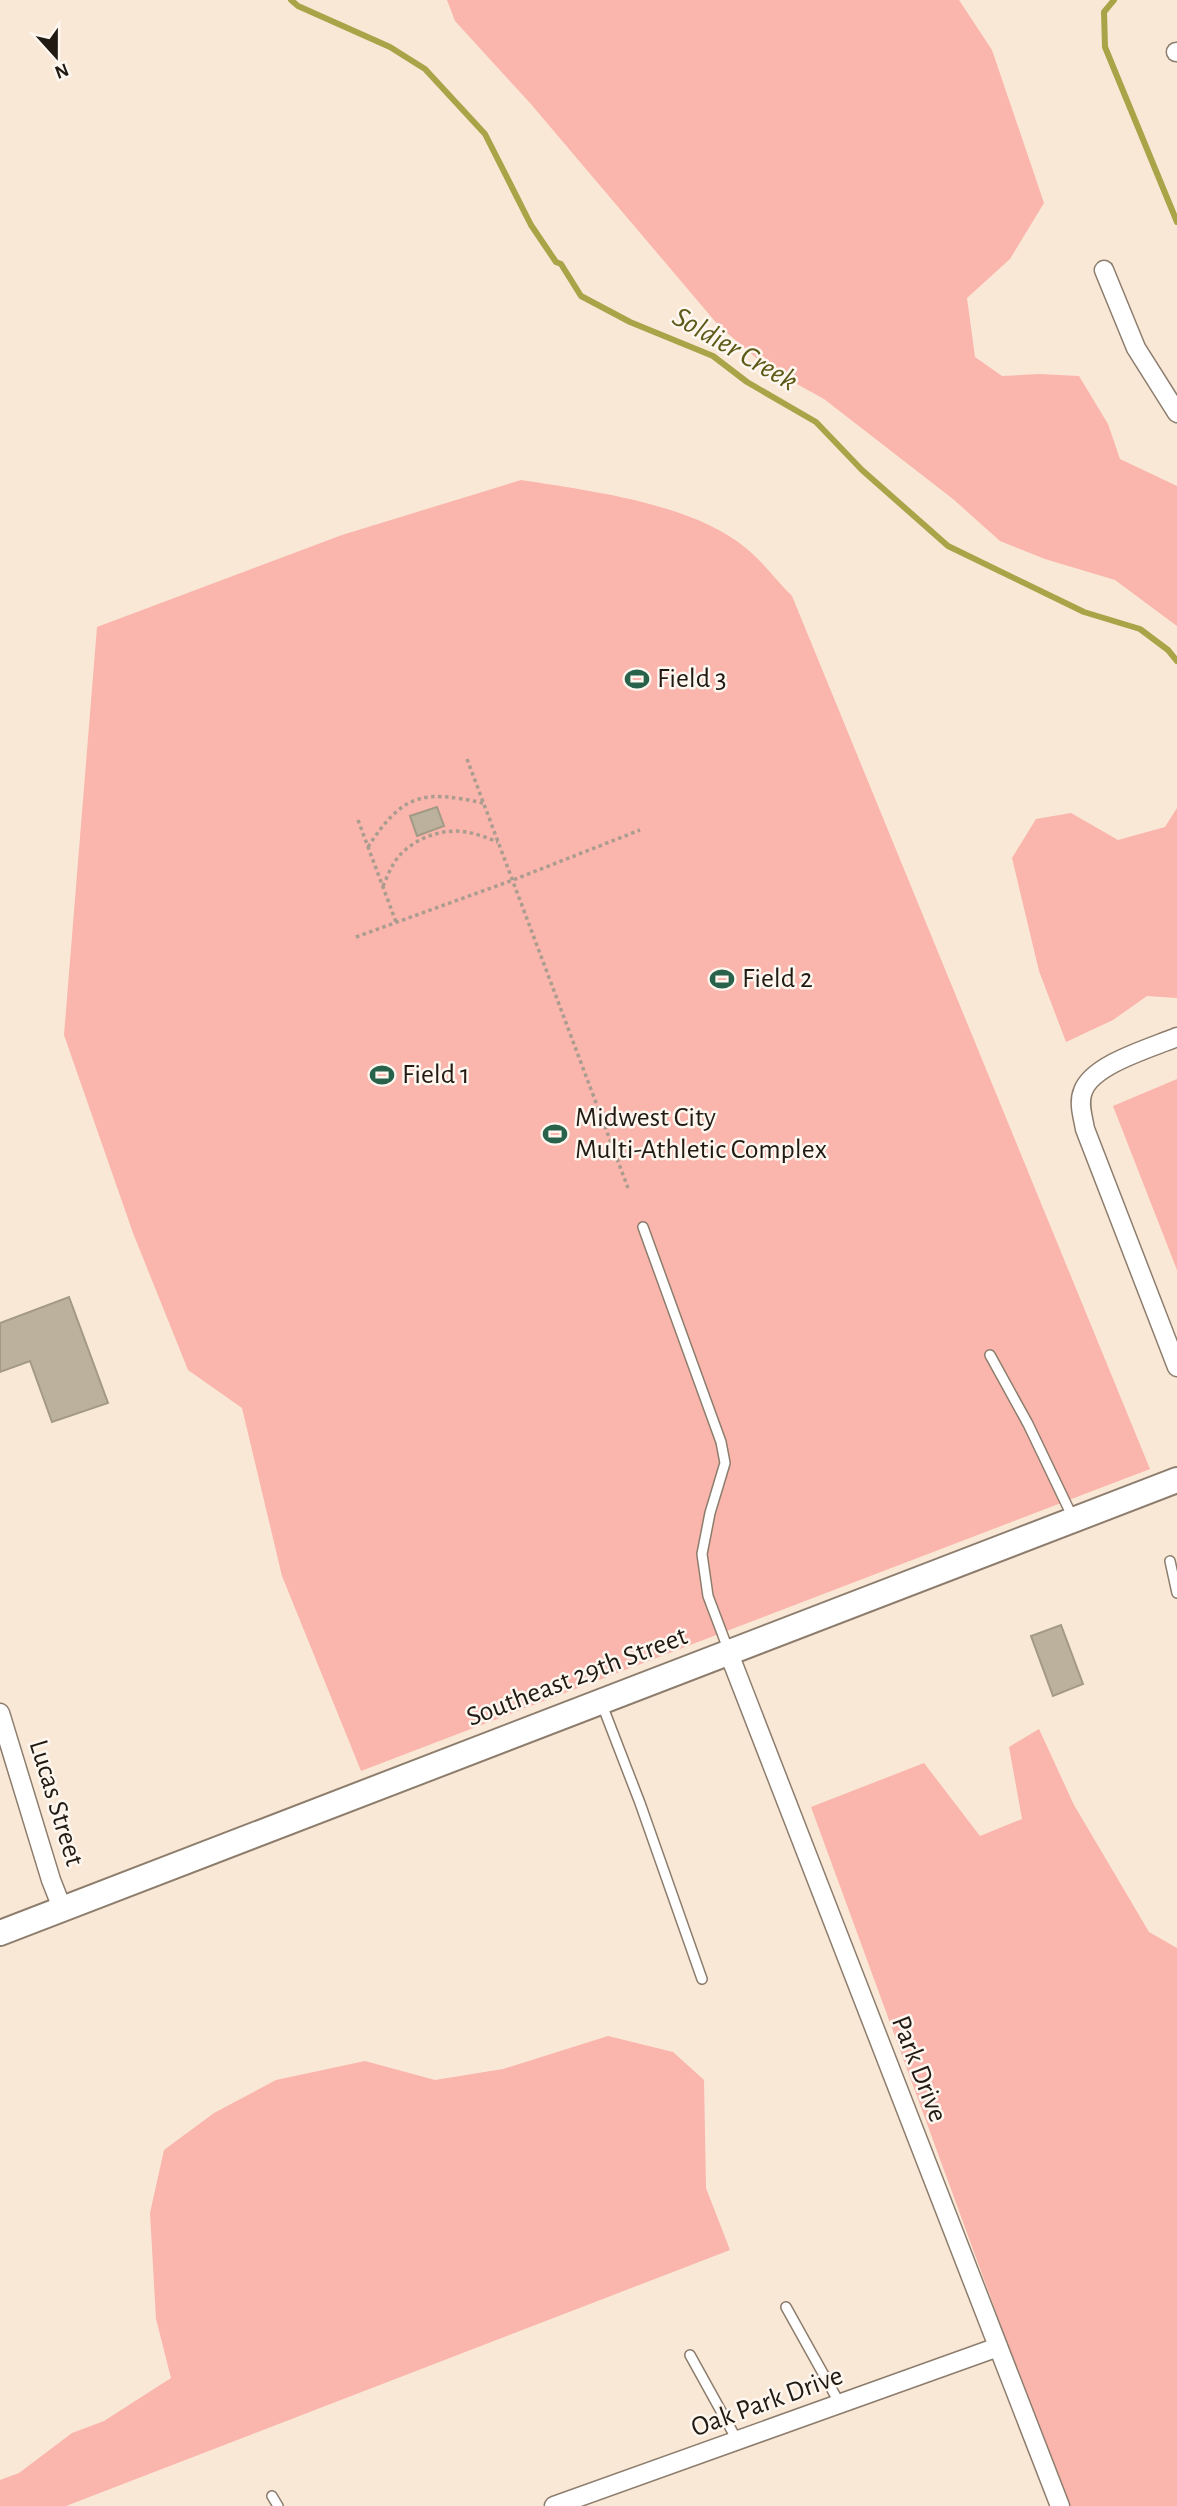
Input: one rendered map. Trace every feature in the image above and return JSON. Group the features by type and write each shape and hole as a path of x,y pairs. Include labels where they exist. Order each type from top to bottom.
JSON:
{"main road":[{"name":"Southeast 29th Street","path":"0,1933 1177,1480"}],"street":[{"path":"1104,270 1136,348 1177,413"},
{"path":"1177,1037 1122,1060 1093,1076 1081,1101 1085,1129 1177,1367"},
{"name":"Park Drive","path":"728,1651 1060,2506"},
{"name":"Lucas Street","path":"0,1713 62,1908"},
{"name":"Oak Park Drive","path":"554,2506 998,2347"}],"lane":[{"path":"643,1227 722,1442 725,1463 710,1513 702,1555 708,1596 728,1651"},
{"path":"990,1355 1028,1424 1073,1520"},
{"path":"1170,1561 1177,1593"},
{"path":"601,1700 702,1979"},
{"path":"786,2308 840,2403"},
{"path":"690,2355 737,2440"},
{"path":"272,2496 278,2506"}],"path":[{"path":"467,759 628,1188"},
{"path":"368,846 391,814 422,798 438,795 483,803"},
{"path":"358,820 396,922"},
{"path":"356,937 640,830"},
{"path":"383,886 400,854 417,842 434,835 448,831 468,832 498,842"}],"shaded area":[{"path":"447,0 959,0 992,50 1044,203 1010,259 967,298 975,357 1002,376 1079,376 1108,424 1120,459 1177,486 1177,626 1115,580 1045,559 1000,541 953,499 824,399 768,368 719,326 530,103 455,21"},
{"name":"Midwest City Multi-Athletic Complex","path":"521,480 640,501 699,520 725,533 747,549 792,596 1150,1469 361,1771 282,1576 242,1408 188,1370 133,1233 64,1035 97,627 342,535"},
{"path":"1177,808 1177,998 1147,996 1113,1020 1066,1042 1039,971 1012,858 1036,819 1071,813 1118,840 1165,827"},
{"path":"1177,1079 1177,1270 1113,1106"},
{"path":"1039,1729 1074,1805 1149,1932 1177,1948 1177,2506 1067,2506 811,1807 924,1763 980,1836 1022,1819 1009,1747"},
{"path":"608,2036 673,2052 704,2080 706,2188 730,2250 66,2506 0,2506 0,2480 19,2473 72,2433 104,2421 171,2378 156,2319 150,2213 164,2150 214,2113 276,2080 365,2061 435,2080 503,2069"}],"building":[{"path":"437,807 444,826 417,836 410,816"},
{"path":"69,1297 108,1403 52,1422 30,1361 0,1372 0,1323"},
{"path":"1061,1625 1083,1684 1053,1696 1031,1636"}],"waterway":[{"name":"Soldier Creek","path":"291,0 298,6 390,47 425,69 485,134 531,225 581,296 630,322 713,356 747,382 816,422 862,470 948,546 1084,612 1140,629 1168,650 1177,661"},
{"path":"1114,0 1104,12 1105,47 1177,222"}],"place":[{"name":"Field 3","path":"637,679"},
{"name":"Field 2","path":"722,979"},
{"name":"Field 1","path":"382,1075"},
{"name":"Midwest City Multi-Athletic Complex","path":"555,1134"}]}
